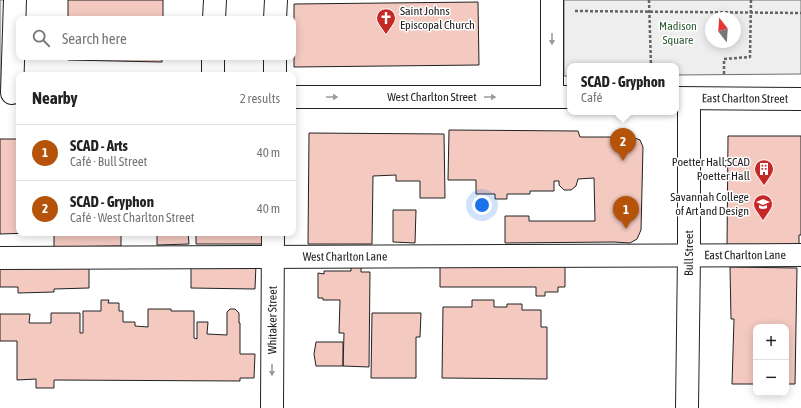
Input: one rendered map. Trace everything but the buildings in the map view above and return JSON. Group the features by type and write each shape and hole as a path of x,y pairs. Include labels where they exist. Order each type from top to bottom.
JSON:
{"street":[{"path":"10,93 15,0"},
{"path":"214,16 215,0"},
{"path":"275,16 276,0"},
{"path":"552,0 561,97"},
{"path":"213,60 213,72"},
{"path":"275,60 275,72"},
{"name":"West Charlton Street","path":"296,96 561,97"},
{"name":"East Charlton Street","path":"682,98 801,99"},
{"name":"Bull Street","path":"682,98 689,255 687,408"},
{"name":"Whitaker Street","path":"272,408 273,236"},
{"name":"East Charlton Lane","path":"689,255 801,255"},
{"name":"West Charlton Lane","path":"0,258 689,255"}],"path":[{"path":"649,0 651,63"},
{"path":"724,77 724,59 750,57 751,0"},
{"path":"572,11 801,13"}],"green space":[{"path":"0,0 6,0 7,87 0,87"},
{"name":"Madison Square","path":"564,0 801,0 801,74 679,75 679,63 567,63 567,76 564,76"}],"place":[{"name":"Saint Johns Episcopal Church","path":"386,35"},
{"name":"SCAD - Gryphon","path":"623,161"},
{"name":"Poetter Hall;SCAD Poetter Hall","path":"764,186"},
{"name":"Savannah College of Art and Design","path":"763,221"},
{"name":"SCAD - Arts","path":"626,229"}]}
